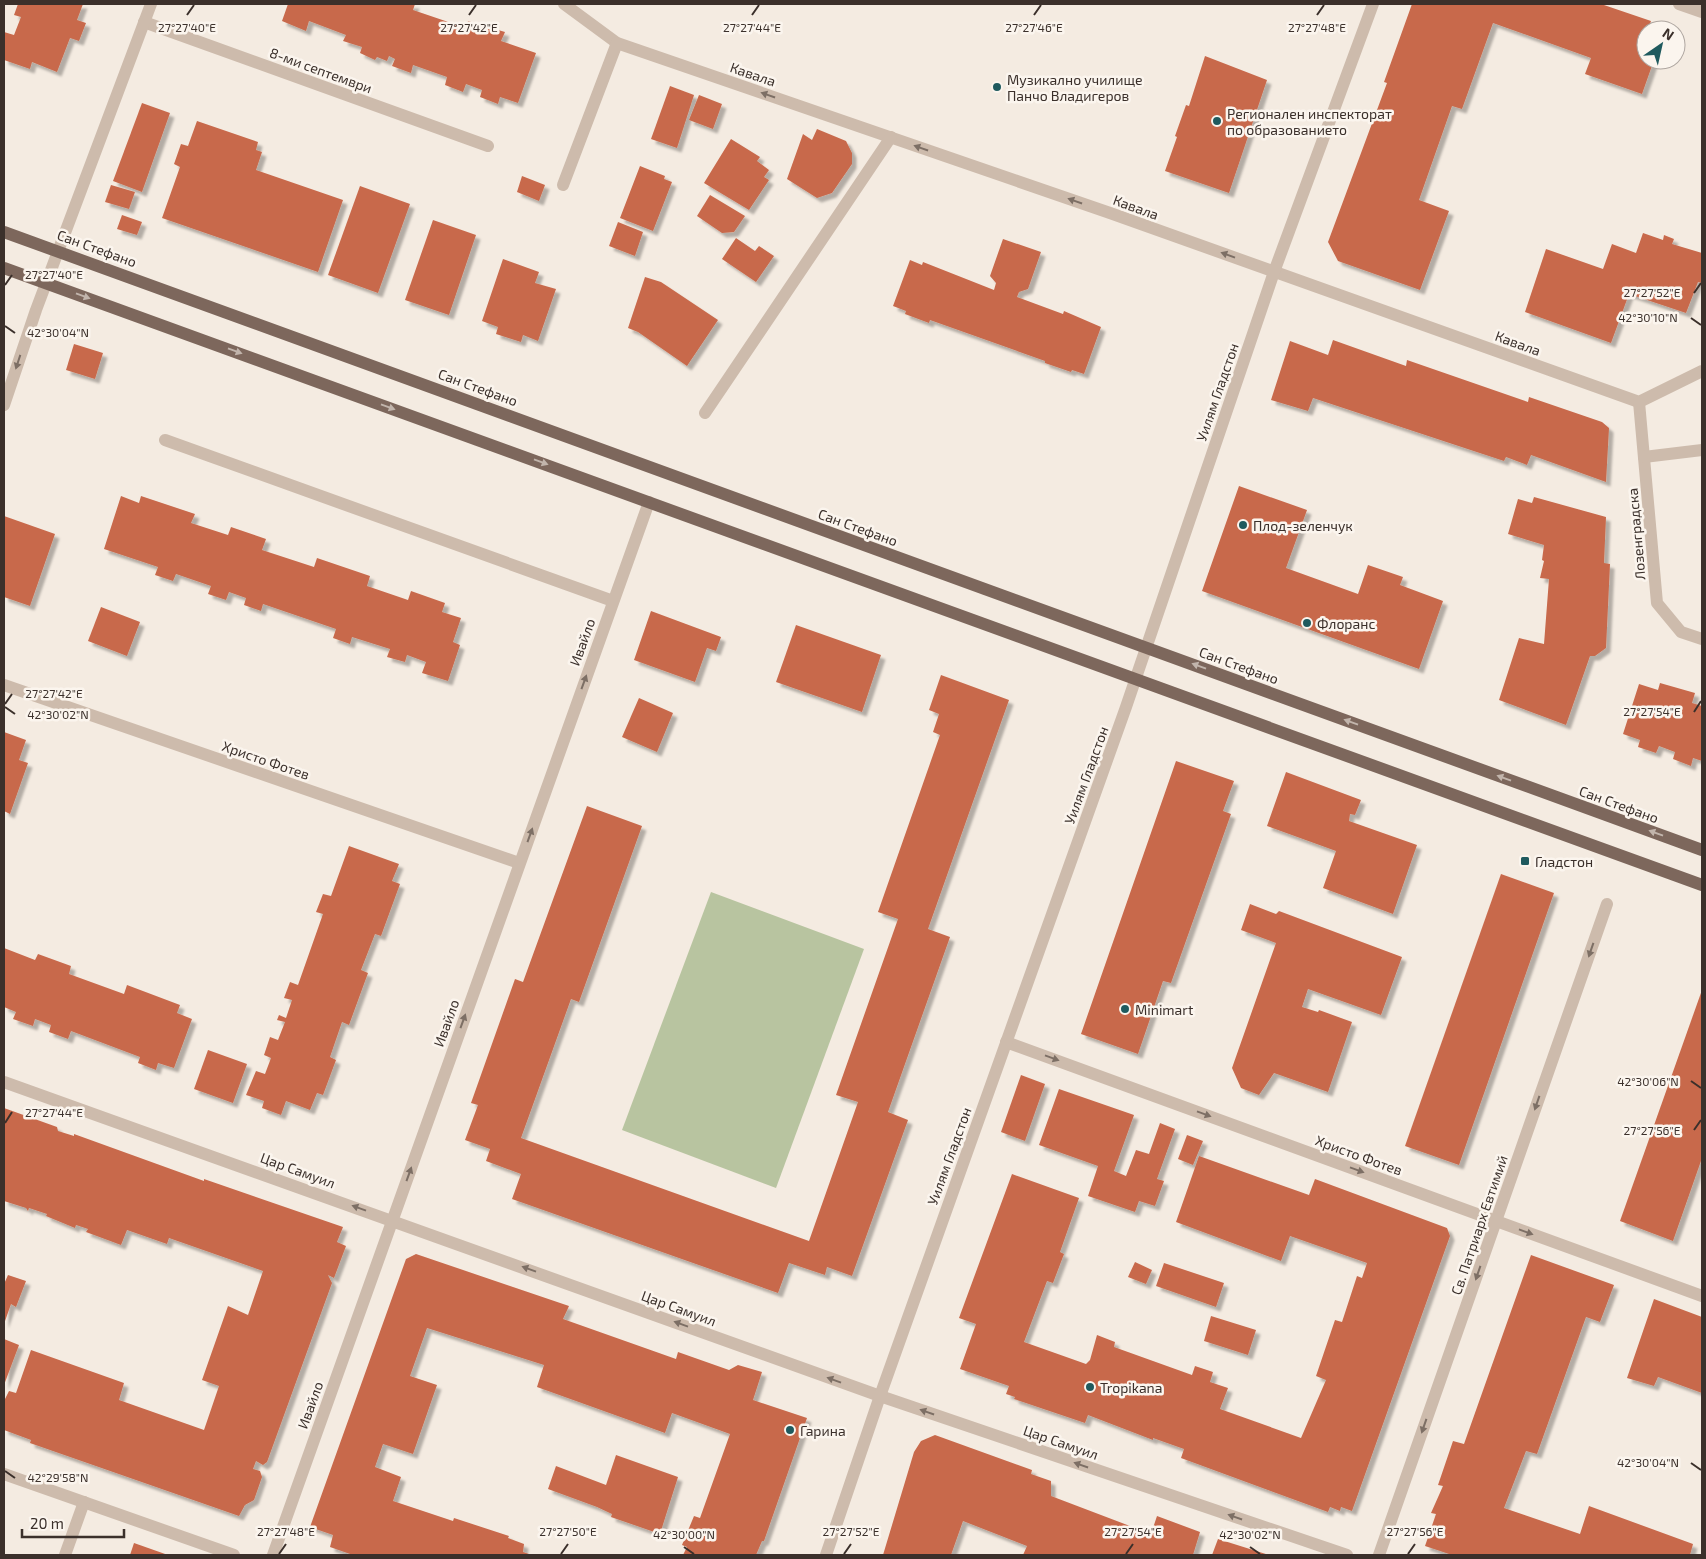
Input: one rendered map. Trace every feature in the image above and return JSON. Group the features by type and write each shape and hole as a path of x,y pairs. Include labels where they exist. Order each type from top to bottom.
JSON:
{"main road":[{"name":"Сан Стефано","path":"4,232 58,250 1702,850"},
{"path":"4,268 1702,885"}],"street":[{"path":"4,406 46,282 151,4"},
{"name":"Кавала","path":"564,4 617,43 891,137 1638,402"},
{"name":"Уилям Гладстон","path":"826,1555 880,1396 1126,707 1274,272 1373,4"},
{"path":"1679,4 1702,12"},
{"name":"8-ми септември","path":"144,22 488,146"},
{"path":"563,185 617,43"},
{"path":"704,413 891,137"},
{"path":"1638,402 1702,371"},
{"name":"Лозенградска","path":"1638,402 1658,603 1681,632 1702,639"},
{"path":"165,440 613,600"},
{"path":"1644,457 1702,450"},
{"name":"Ивайло","path":"273,1555 649,502"},
{"name":"Христо Фотев","path":"4,684 519,863"},
{"name":"Св. Патриарх Евтимий","path":"1379,1555 1607,904"},
{"name":"Христо Фотев","path":"1006,1042 1702,1296"},
{"name":"Цар Самуил","path":"4,1082 880,1396 1347,1555"},
{"path":"4,1474 234,1555"},
{"path":"65,1555 84,1502"}],"green space":[{"path":"711,892 864,949 776,1188 622,1130"}],"building":[{"path":"18,4 83,4 77,20 86,23 79,41 70,38 57,72 32,62 30,69 4,60 4,32 14,35 21,17 14,15"},
{"path":"288,4 415,4 413,10 466,28 468,21 505,32 501,41 536,53 518,103 500,97 498,104 480,97 482,90 466,84 463,92 445,85 447,77 413,65 411,73 392,66 395,59 389,56 387,61 377,57 375,60 360,53 362,47 343,41 346,35 309,21 306,31 282,21"},
{"path":"1412,4 1601,4 1648,20 1636,20 1636,70 1650,70 1642,94 1585,74 1591,58 1493,23 1462,109 1452,106 1419,200 1449,211 1420,290 1338,261 1328,242 1387,83 1384,82"},
{"name":"Регионален инспекторат по образованието","path":"1205,56 1267,80 1229,193 1165,171 1177,137 1175,136 1186,105 1189,106"},
{"path":"670,86 694,95 677,148 651,139"},
{"path":"699,95 722,104 713,129 689,120"},
{"path":"142,103 170,113 142,192 113,181"},
{"path":"197,121 258,142 256,150 262,152 256,170 343,200 318,272 162,218 180,167 174,164 181,144 188,146"},
{"path":"817,129 846,141 852,153 852,164 832,193 817,198 787,179 803,134 812,140"},
{"path":"731,139 760,157 757,161 769,170 764,177 769,180 749,210 704,183"},
{"path":"640,166 665,176 664,179 672,182 653,231 620,218"},
{"path":"522,176 545,185 539,201 517,192"},
{"path":"111,185 135,192 129,209 105,202"},
{"path":"360,186 410,204 378,293 328,275"},
{"path":"710,195 745,216 734,232 722,233 697,216"},
{"path":"122,215 142,222 137,235 117,229"},
{"path":"433,220 476,235 449,315 405,300"},
{"path":"618,222 643,232 635,256 609,246"},
{"path":"1643,233 1663,240 1664,235 1674,239 1672,244 1702,253 1702,283 1698,282 1686,313 1629,294 1611,343 1525,312 1546,249 1603,269 1612,244 1636,253"},
{"path":"736,238 755,251 759,246 774,256 756,282 722,259"},
{"path":"1003,239 1041,252 1028,289 1019,292 1017,297 1063,314 1064,311 1101,327 1084,374 1072,370 1071,372 1045,363 1045,361 930,320 929,323 905,314 906,311 893,306 910,260 922,265 923,262 994,290 996,283 990,276"},
{"path":"503,259 539,272 535,283 556,289 538,341 523,335 521,342 496,334 498,327 482,321"},
{"path":"645,277 661,282 718,320 687,366 638,332 628,328"},
{"path":"1333,340 1406,366 1407,360 1528,402 1529,397 1602,422 1609,428 1606,482 1531,455 1527,465 1506,457 1504,461 1313,398 1308,411 1271,400 1290,341 1328,355"},
{"path":"74,344 103,353 95,379 66,370"},
{"path":"1239,486 1307,510 1286,568 1358,594 1368,565 1403,577 1400,585 1443,601 1419,669 1202,591"},
{"path":"121,496 139,503 141,496 195,514 191,523 228,535 231,527 266,539 262,550 314,567 317,558 370,576 367,586 408,600 411,591 445,603 442,612 461,618 453,642 460,645 448,681 422,673 426,662 407,655 405,662 387,657 390,649 352,637 350,644 333,638 336,629 263,604 261,611 244,605 246,598 229,592 226,600 208,594 211,586 176,574 173,581 155,575 158,567 104,549"},
{"path":"1534,497 1606,517 1604,563 1610,564 1606,648 1595,656 1590,656 1566,725 1499,700 1519,638 1544,644 1549,579 1540,578 1544,561 1542,560 1544,545 1508,534 1518,499 1532,503"},
{"path":"4,516 55,534 30,606 4,597"},
{"path":"101,607 140,622 127,656 88,641"},
{"path":"651,611 721,637 716,651 707,648 695,682 634,660"},
{"path":"796,625 881,655 862,712 776,682"},
{"path":"941,675 1009,700 928,929 950,937 888,1112 908,1120 852,1276 827,1267 825,1275 789,1263 778,1293 512,1199 521,1174 486,1161 490,1149 465,1140 478,1105 471,1103 515,979 523,982 587,806 642,826 579,1002 571,999 521,1138 809,1241 858,1102 836,1095 898,919 878,912 940,735 933,732 939,714 929,710"},
{"path":"1660,683 1695,693 1692,703 1702,706 1702,761 1693,758 1691,766 1673,759 1675,752 1659,746 1656,753 1638,747 1640,740 1623,734 1639,684 1658,690"},
{"path":"639,698 673,713 657,752 622,737"},
{"path":"4,732 26,740 19,760 28,763 10,814 4,811"},
{"path":"1176,761 1234,781 1223,811 1231,814 1171,983 1163,981 1138,1054 1081,1034"},
{"path":"1286,772 1361,800 1355,815 1350,814 1349,821 1417,845 1393,914 1323,888 1336,851 1267,826"},
{"path":"349,846 399,864 392,881 400,884 381,936 375,934 361,970 368,973 349,1025 342,1022 330,1057 336,1060 323,1095 317,1093 310,1110 286,1101 281,1115 262,1108 264,1101 246,1095 256,1071 265,1074 271,1058 264,1055 270,1037 278,1040 285,1022 277,1020 279,1015 286,1018 292,1000 284,998 290,982 298,985 323,914 316,912 323,894 331,896"},
{"path":"1501,874 1554,893 1459,1165 1405,1146"},
{"path":"1250,904 1276,914 1279,911 1402,957 1381,1015 1308,989 1302,1007 1318,1012 1319,1010 1352,1022 1328,1092 1274,1073 1259,1095 1241,1088 1232,1068 1276,943 1241,930"},
{"path":"4,948 35,960 38,954 71,966 69,974 124,994 127,985 180,1005 177,1013 192,1019 174,1068 158,1063 156,1070 138,1063 140,1057 71,1031 68,1039 49,1032 51,1025 35,1019 33,1026 13,1019 16,1012 4,1007"},
{"path":"1702,990 1702,1158 1673,1241 1620,1221"},
{"path":"208,1050 247,1064 233,1103 194,1089"},
{"path":"1021,1075 1045,1084 1025,1141 1001,1132"},
{"path":"1059,1089 1134,1115 1114,1171 1126,1176 1136,1150 1149,1154 1160,1123 1175,1129 1157,1179 1164,1181 1155,1206 1139,1201 1135,1212 1088,1196 1098,1166 1039,1145"},
{"path":"4,1108 57,1127 58,1131 74,1136 74,1134 204,1181 204,1179 343,1227 337,1242 346,1246 334,1278 328,1275 332,1283 267,1462 263,1465 256,1461 253,1469 260,1471 262,1477 254,1500 245,1505 239,1516 30,1443 31,1440 4,1430 4,1401 9,1391 16,1393 31,1350 124,1383 119,1400 204,1430 219,1386 202,1380 228,1306 248,1315 263,1271 169,1238 167,1244 127,1230 121,1245 86,1232 88,1229 76,1225 75,1228 46,1216 47,1214 29,1208 28,1211 26,1208 4,1201"},
{"path":"1187,1135 1203,1141 1193,1165 1178,1159"},
{"path":"1199,1156 1309,1195 1315,1179 1447,1228 1450,1236 1352,1511 1341,1507 1340,1511 1330,1507 1328,1512 1181,1458 1184,1449 1153,1438 1153,1440 1088,1415 1085,1423 1014,1399 1015,1397 1006,1394 1009,1386 960,1369 976,1324 959,1318 1012,1174 1079,1198 1060,1252 1064,1254 1053,1283 1047,1281 1024,1342 1086,1364 1090,1360 1097,1335 1115,1342 1114,1347 1192,1375 1195,1366 1213,1372 1210,1382 1228,1388 1220,1409 1301,1438 1326,1380 1316,1376 1335,1320 1342,1322 1357,1276 1362,1278 1367,1263 1290,1236 1281,1261 1176,1222"},
{"path":"416,1254 569,1306 563,1319 676,1359 678,1352 729,1370 738,1365 762,1372 753,1400 807,1418 764,1541 762,1541 756,1555 683,1555 687,1547 682,1545 694,1516 700,1518 730,1434 672,1413 665,1433 537,1387 544,1365 427,1328 410,1376 437,1385 413,1454 383,1444 375,1467 401,1477 393,1501 453,1521 454,1518 509,1536 508,1538 524,1544 523,1552 532,1555 353,1555 330,1547 333,1535 310,1527 406,1259"},
{"path":"1531,1255 1614,1285 1600,1322 1586,1317 1537,1454 1526,1451 1504,1508 1580,1534 1589,1506 1693,1544 1690,1555 1452,1555 1425,1546 1436,1514 1431,1513 1443,1486 1438,1485 1453,1441 1464,1444"},
{"path":"1135,1262 1152,1270 1146,1284 1128,1277"},
{"path":"1164,1263 1224,1283 1216,1307 1156,1286"},
{"path":"8,1275 26,1281 16,1307 11,1304 4,1324 4,1284"},
{"path":"1654,1299 1702,1317 1702,1393 1658,1377 1654,1386 1627,1378"},
{"path":"1211,1316 1256,1330 1248,1355 1204,1341"},
{"path":"4,1339 19,1345 4,1385"},
{"path":"935,1435 1032,1470 1031,1474 1051,1481 1051,1496 1151,1534 1157,1516 1200,1532 1193,1555 1023,1555 1027,1546 963,1521 951,1555 883,1555 914,1452 921,1441"},
{"path":"616,1455 678,1477 660,1534 611,1517 612,1514 597,1507 548,1489 556,1466 606,1485"},
{"path":"1218,1539 1269,1555 1212,1555"},
{"path":"134,1543 168,1555 130,1555"}],"place":[{"name":"Музикално училище Панчо Владигеров","path":"997,87"},
{"name":"Регионален инспекторат по образованието","path":"1217,121"},
{"name":"Плод-зеленчук","path":"1243,525"},
{"name":"Флоранс","path":"1307,623"},
{"name":"Гладстон","path":"1525,861"},
{"name":"Minimart","path":"1125,1009"},
{"name":"Tropikana","path":"1090,1387"},
{"name":"Гарина","path":"790,1430"}]}
